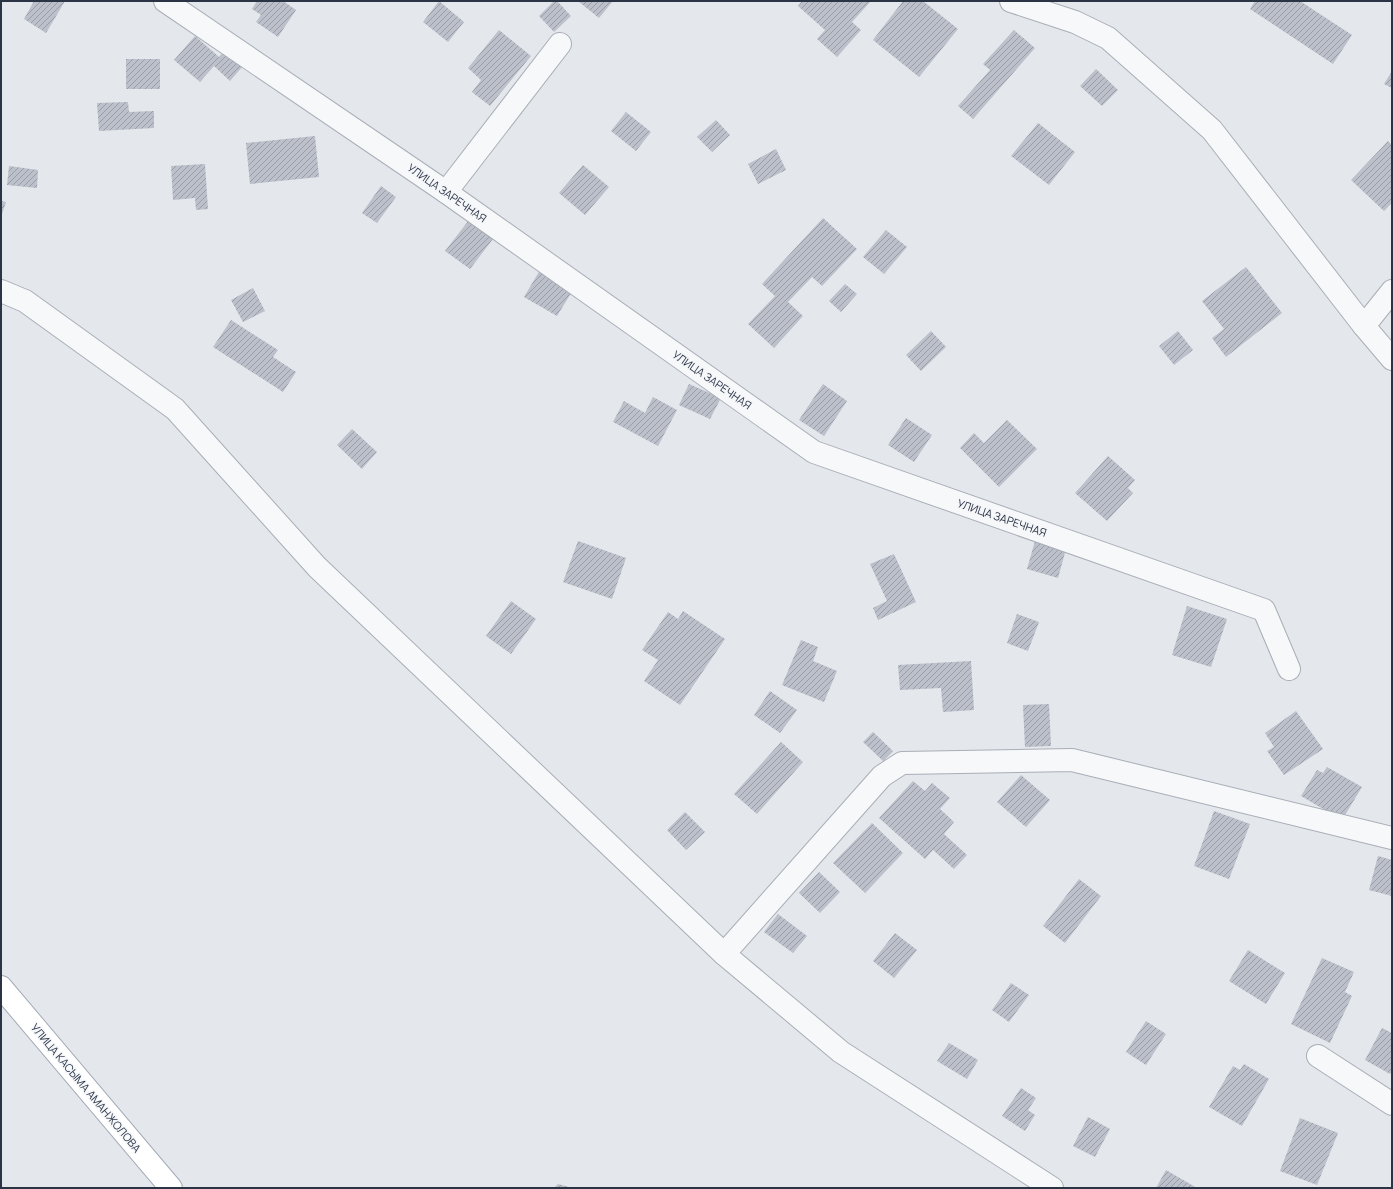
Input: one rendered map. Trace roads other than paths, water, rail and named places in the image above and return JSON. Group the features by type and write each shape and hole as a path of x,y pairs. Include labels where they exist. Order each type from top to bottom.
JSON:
{"main road":[{"name":"УЛИЦА КАСЫМА АМАНЖОЛОВА","path":"1,987 171,1188"}],"street":[{"name":"УЛИЦА ЗАРЕЧНАЯ","path":"165,1 446,192 814,452 1264,610 1289,669"},
{"path":"1011,1 1075,22 1108,38 1212,130 1364,326 1392,359"},
{"path":"446,192 560,44"},
{"path":"1,291 25,301 175,410 317,566 724,954 841,1052 1052,1188"},
{"path":"1364,326 1392,291"},
{"path":"724,954 882,776 902,762 1072,760 1392,838"},
{"path":"1318,1056 1392,1104"}]}
